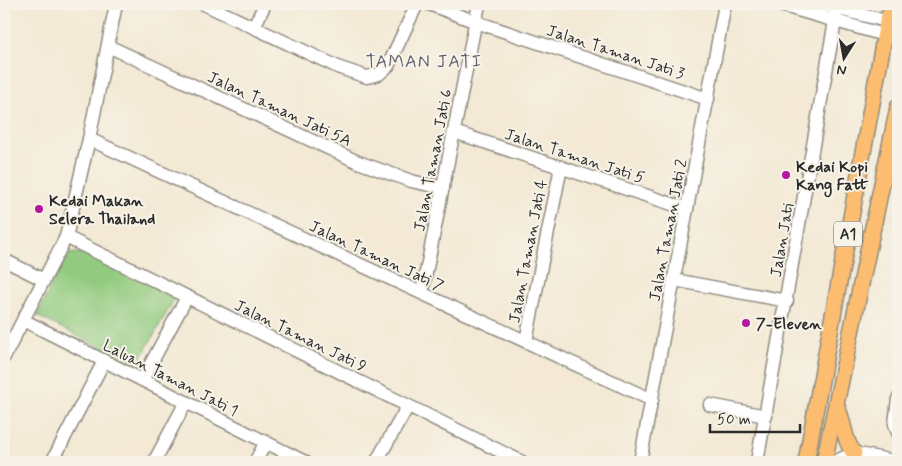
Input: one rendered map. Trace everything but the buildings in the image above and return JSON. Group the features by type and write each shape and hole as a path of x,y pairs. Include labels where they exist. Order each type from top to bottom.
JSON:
{"main road":[{"name":"A1","path":"807,456 892,30 893,4"},
{"name":"A1","path":"827,462 898,107"},
{"path":"837,407 844,421 846,439 854,453"}],"street":[{"path":"4,357 66,237 89,139 116,4"},
{"path":"204,4 360,76 374,76 384,70 392,60 417,4"},
{"path":"254,27 266,4"},
{"name":"Jalan Taman Jati 3","path":"429,4 476,22 708,98"},
{"name":"Jalan Taman Jati 6","path":"422,293 479,4"},
{"name":"Jalan Taman Jati 2","path":"640,462 724,4"},
{"path":"777,4 837,12"},
{"path":"819,4 892,30"},
{"name":"Jalan Jati","path":"757,462 837,12"},
{"name":"Jalan Taman Jati 5A","path":"108,46 358,162 411,182 443,188"},
{"name":"Jalan Taman Jati 5","path":"454,132 687,208"},
{"name":"Jalan Taman Jati 7","path":"89,139 652,400"},
{"name":"Jalan Taman Jati 4","path":"526,342 561,167"},
{"name":"Jalan Taman Jati 9","path":"66,237 522,462"},
{"path":"4,260 44,280"},
{"path":"674,280 787,301"},
{"path":"142,380 187,297"},
{"name":"Laluan Taman Jati 1","path":"23,320 305,462"},
{"path":"52,462 104,361"},
{"path":"898,399 895,424 898,433"},
{"path":"154,462 186,402"},
{"path":"710,405 766,416"},
{"path":"376,462 408,406"},
{"path":"255,462 266,442"},
{"path":"807,456 827,462 854,453 898,462"}],"green space":[{"path":"87,252 175,298 137,365 37,316 66,254"}],"place":[{"name":"Kedai Kopi Kang Fatt","path":"786,175"},
{"name":"Kedai Makan Selera Thailand","path":"39,209"},
{"name":"7-Eleven","path":"746,323"}],"district":[{"name":"TAMAN JATI","path":"424,61"}]}
